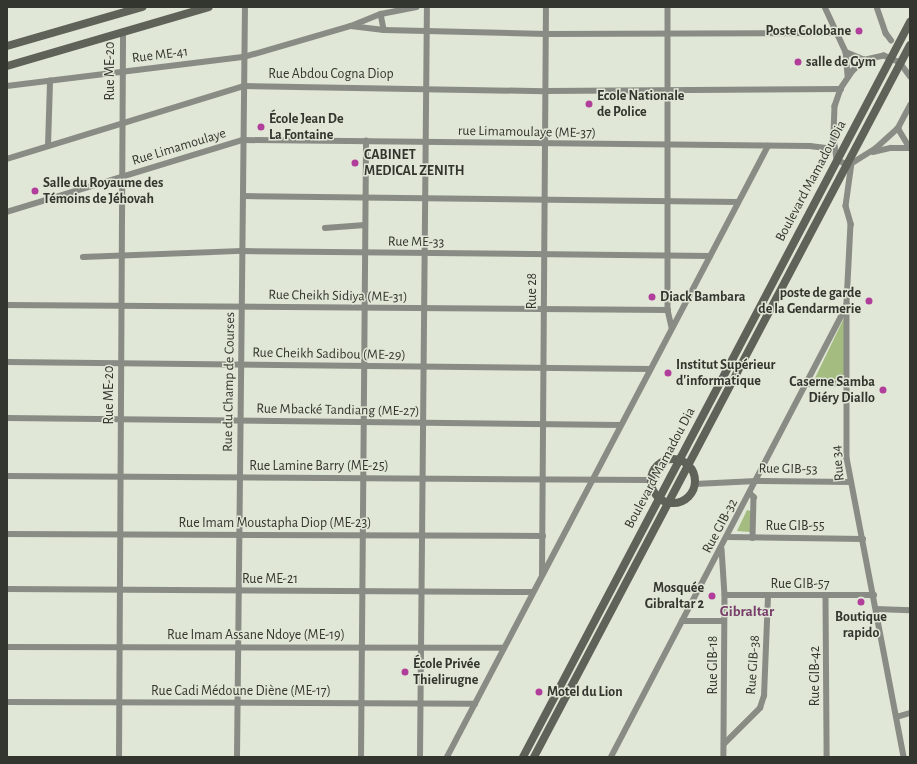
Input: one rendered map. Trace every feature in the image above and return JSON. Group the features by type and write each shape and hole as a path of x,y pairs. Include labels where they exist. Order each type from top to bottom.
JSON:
{"street":[{"path":"7,46 140,7"},
{"path":"7,66 209,7"},
{"name":"Rue du Champ de Courses","path":"237,757 245,7"},
{"name":"Rue ME-41","path":"7,86 244,57 351,26 381,14 416,7"},
{"path":"420,757 427,7"},
{"name":"Rue 28","path":"542,575 546,7"},
{"path":"668,7 668,310 672,328"},
{"path":"825,7 835,33 846,52 848,76"},
{"path":"877,7 886,33 891,40"},
{"path":"381,14 384,30"},
{"name":"Boulevard Mamadou Dia","path":"523,757 910,22"},
{"path":"351,26 384,30 546,34 835,33"},
{"name":"Rue ME-20","path":"119,757 122,32"},
{"name":"Boulevard Mamadou Dia","path":"534,757 688,465 850,164 910,45"},
{"path":"846,52 865,60"},
{"path":"910,78 900,63 884,56 865,60 848,76 841,89 834,120 834,149 837,160 850,164 869,153 898,128 910,105"},
{"path":"48,146 50,81"},
{"name":"Rue Abdou Cogna Diop","path":"7,159 244,86 426,87 545,91 841,89"},
{"path":"869,153 891,148 910,148 898,128"},
{"name":"rue Limamoulaye (ME-37)","path":"243,140 810,146 834,149"},
{"name":"Rue Limamoulaye","path":"7,212 243,140"},
{"path":"361,757 366,142"},
{"path":"447,757 620,425 768,146"},
{"name":"Rue 34","path":"850,164 846,206 851,224 847,304 847,458 904,757"},
{"path":"243,196 425,199 545,198 738,202"},
{"path":"325,228 365,226"},
{"name":"Rue ME-33","path":"83,257 122,254 242,252 544,256 710,256"},
{"name":"Rue GIB-32","path":"612,757 682,621 808,384 847,304"},
{"name":"Rue Cheikh Sidiya (ME-31)","path":"7,305 364,309 668,310"},
{"name":"Rue Cheikh Sadibou (ME-29)","path":"7,362 650,369"},
{"path":"808,384 847,383"},
{"name":"Rue Mbacké Tandiang (ME-27)","path":"7,418 620,425"},
{"path":"669,459 680,460 688,465 695,476 695,484 686,499 669,502 660,498 653,490 651,480 654,470 661,463 669,459"},
{"name":"Rue Lamine Barry (ME-25)","path":"7,476 591,481 651,480"},
{"name":"Rue GIB-53","path":"695,484 725,481 851,482"},
{"path":"750,494 754,497 754,538"},
{"name":"Rue Imam Moustapha Diop (ME-23)","path":"7,534 543,536"},
{"name":"Rue GIB-55","path":"727,537 863,539"},
{"name":"Rue GIB-18","path":"722,548 725,595 724,757"},
{"name":"Rue ME-21","path":"7,589 239,592 533,592"},
{"name":"Rue GIB-57","path":"725,595 874,595"},
{"name":"Rue GIB-38","path":"724,744 760,708 764,696 768,596"},
{"name":"Rue GIB-42","path":"826,596 827,757"},
{"path":"876,609 910,610"},
{"path":"682,621 724,621"},
{"name":"Rue Imam Assane Ndoye (ME-19)","path":"7,647 119,646 238,648 504,648"},
{"name":"Rue Cadi Médoune Diène (ME-17)","path":"7,702 475,704"},
{"path":"897,716 910,713"}],"green space":[{"path":"844,318 844,379 814,380"},
{"path":"747,510 751,511 750,532 737,531"}],"place":[{"name":"Poste Colobane","path":"859,31"},
{"name":"salle de Gym","path":"798,62"},
{"name":"Ecole Nationale de Police","path":"589,104"},
{"name":"École Jean De La Fontaine","path":"261,127"},
{"name":"CABINET MEDICAL ZENITH","path":"355,163"},
{"name":"Salle du Royaume des Témoins de Jéhovah","path":"35,191"},
{"name":"Diack Bambara","path":"652,297"},
{"name":"poste de garde de la Gendarmerie","path":"869,301"},
{"name":"Institut Supérieur d'informatique","path":"668,373"},
{"name":"Caserne Samba Diéry Diallo","path":"883,390"},
{"name":"Mosquée Gibraltar 2","path":"712,596"},
{"name":"Boutique rapido","path":"861,602"},
{"name":"École Privée Thielirugne","path":"405,672"},
{"name":"Motel du Lion","path":"539,692"}],"district":[{"name":"Gibraltar","path":"747,612"}]}
